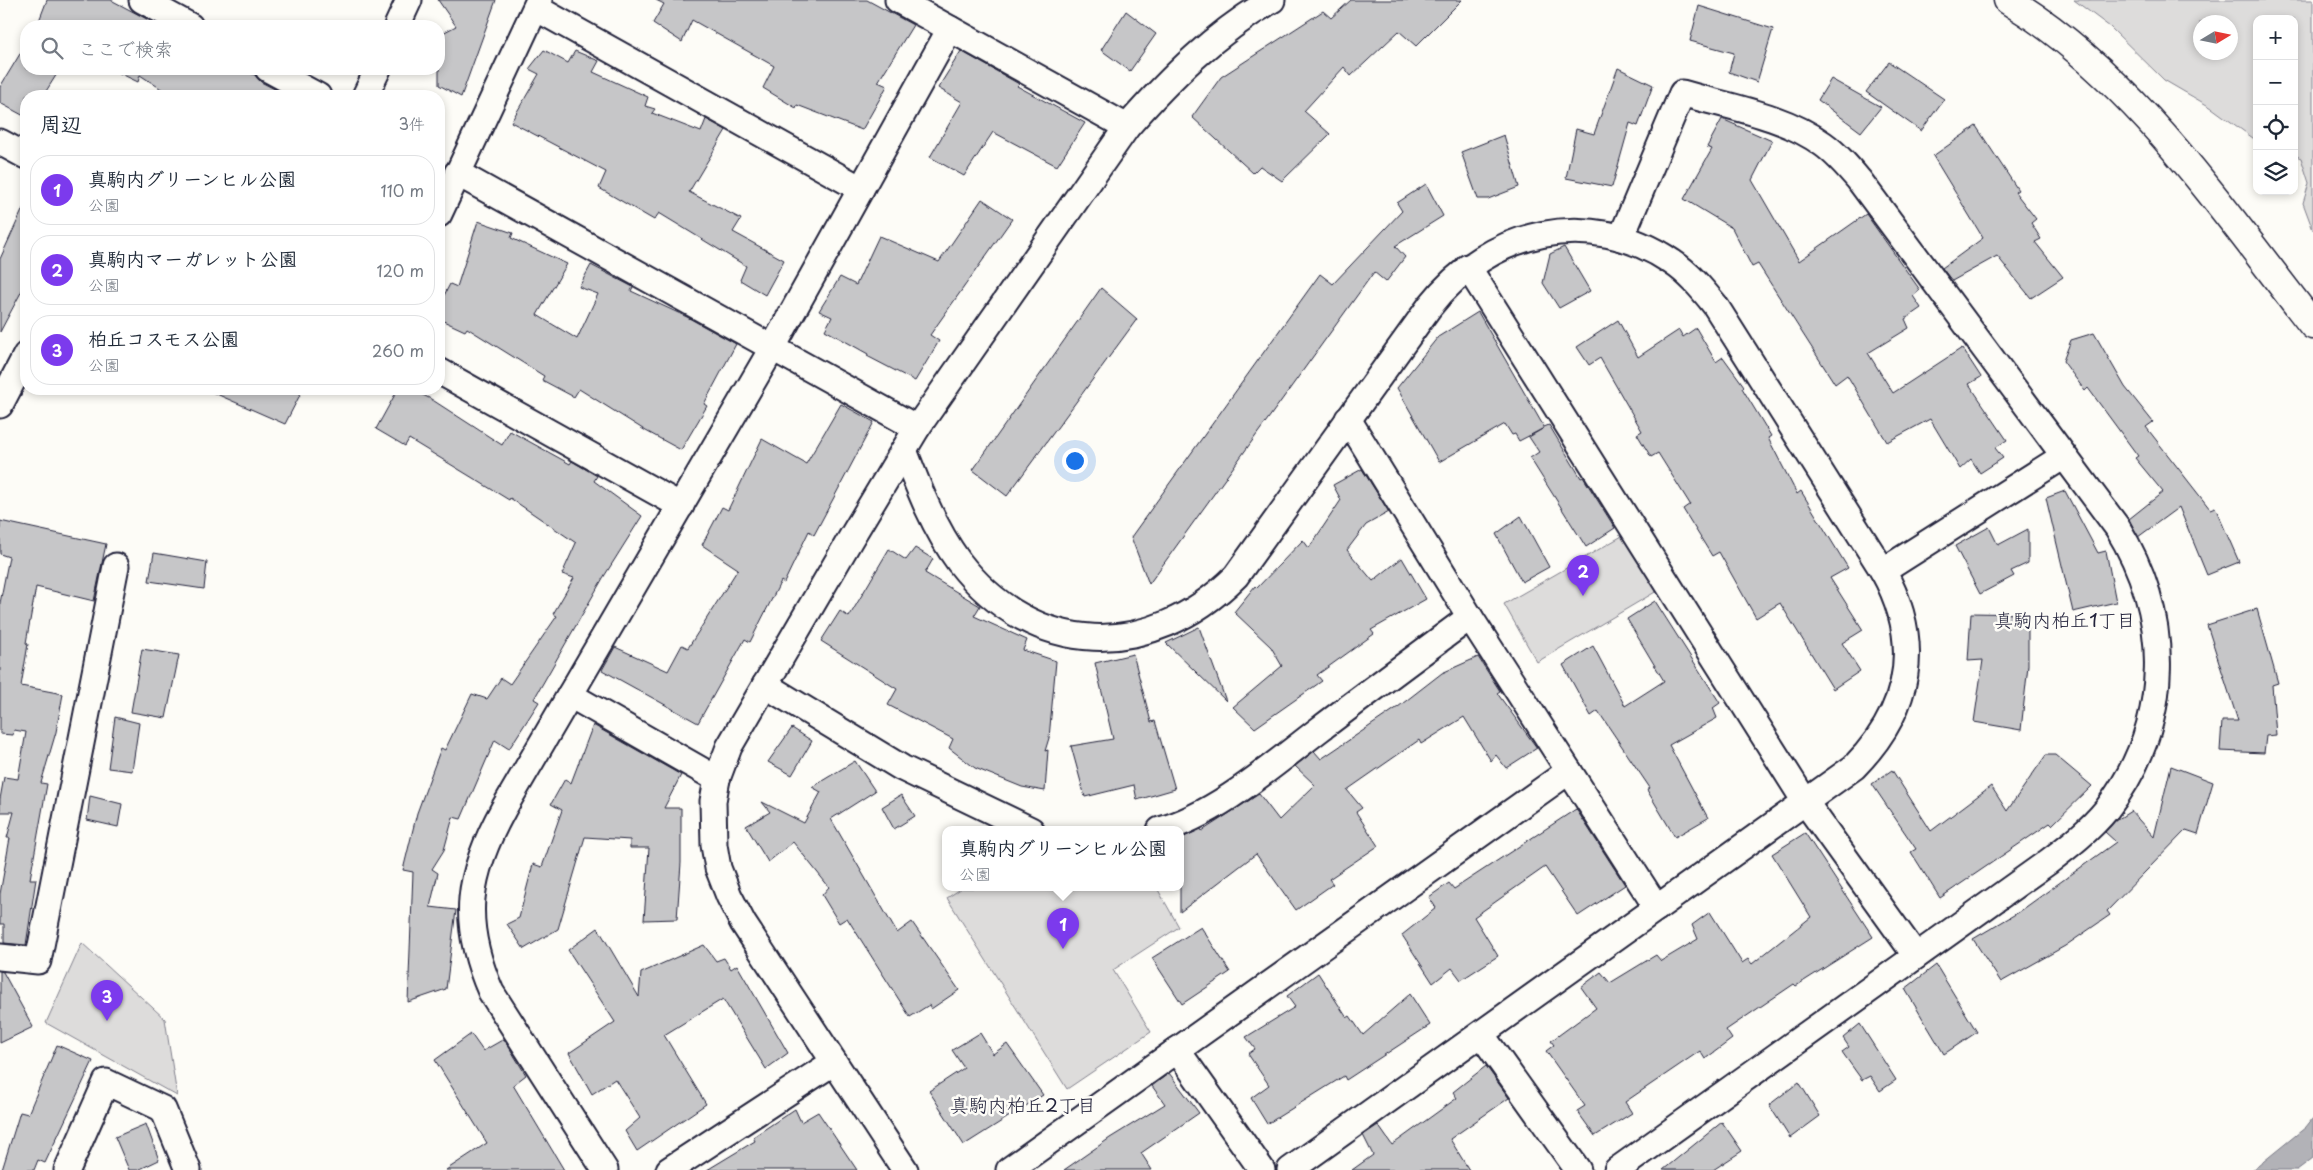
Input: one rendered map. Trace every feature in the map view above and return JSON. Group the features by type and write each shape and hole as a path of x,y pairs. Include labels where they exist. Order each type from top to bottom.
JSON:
{"street":[{"path":"142,0 179,20"},
{"path":"400,20 409,0"},
{"path":"898,0 1127,127"},
{"path":"2008,0 2049,28 2113,81 2172,147 2313,325"},
{"path":"905,1170 743,923 728,896 718,868 714,845 713,801 717,779 729,747 904,450 1127,127 1164,84 1193,57 1267,1"},
{"path":"445,200 537,4 861,189"},
{"path":"605,1170 491,992 477,956 471,909 473,881 488,839 773,347 950,29"},
{"path":"279,75 307,90"},
{"path":"368,90 375,75"},
{"path":"1617,1170 2048,862 2089,829 2122,786 2136,760 2153,711 2158,659 2152,606 2131,550 2117,527 1859,180 1841,159 1824,144 1786,124 1682,93 1621,238"},
{"path":"0,142 20,153"},
{"path":"457,173 918,428"},
{"path":"904,450 927,507 945,540 975,581 996,600 1020,616 1046,628 1074,635 1106,637 1134,635 1161,628 1190,614 1215,597 1236,576 1443,290 1468,267 1491,252 1538,235 1578,232 1621,238 1649,249 1672,262 1695,281 1715,305 1884,571 1897,595 1904,624 1906,661 1899,702 1886,728 1872,749 1854,767 1290,1170"},
{"path":"1468,267 1806,803 1916,956"},
{"path":"0,405 20,367"},
{"path":"445,375 681,506"},
{"path":"1348,419 1470,617 1657,908"},
{"path":"1884,571 2064,456"},
{"path":"0,957 38,961 116,566"},
{"path":"1178,826 1209,810 1272,765 1470,617"},
{"path":"765,685 902,768 1022,826"},
{"path":"570,695 717,779"},
{"path":"1009,1170 1569,771"},
{"path":"1481,1034 1578,1170"},
{"path":"1177,1050 1262,1170"},
{"path":"669,1170 834,1062"},
{"path":"67,1170 106,1082 164,1109 188,1170"}],"shaded area":[{"path":"2074,0 2313,0 2313,230 2303,203 2309,183 2301,158 2298,157 2298,15 2253,15 2253,138 2212,108 2164,80 2110,27"},
{"path":"1629,532 1662,588 1537,662 1504,604"},
{"path":"958,891 1159,891 1179,927 1113,970 1151,1032 1067,1089 947,898"},
{"path":"82,943 165,1019 177,1096 46,1023"},
{"path":"2313,1118 2313,1158 2297,1170 2253,1170 2306,1127"}],"building":[{"path":"47,0 111,0 149,20 39,20"},
{"path":"438,0 496,0 461,97 439,85 439,75 445,75 445,32 456,26"},
{"path":"656,0 867,0 913,25 878,82 887,86 862,130 797,105 796,108 763,88 774,66 692,20 682,42 653,23 664,4"},
{"path":"1351,0 1462,0 1416,46 1399,31 1351,76 1344,67 1304,111 1330,134 1282,181 1260,166 1253,173 1192,117 1221,77 1323,11 1331,18"},
{"path":"1699,6 1773,29 1757,82 1729,72 1734,53 1690,41"},
{"path":"1126,11 1156,34 1130,71 1101,50"},
{"path":"544,50 568,63 575,51 599,61 593,72 648,97 645,106 655,109 652,113 701,132 706,119 726,130 689,192 741,219 733,232 784,260 765,295 740,280 746,266 659,213 654,220 599,188 606,172 511,122 539,74 529,69"},
{"path":"961,51 1019,84 1017,86 1085,123 1057,166 993,132 964,176 930,157 962,102 938,88"},
{"path":"20,54 20,75 56,75 47,90 20,90 20,114 0,103 0,87"},
{"path":"1889,62 1944,99 1921,131 1866,92"},
{"path":"1618,68 1653,85 1638,126 1630,123 1612,187 1566,178 1576,129 1594,134"},
{"path":"123,75 140,75 138,82"},
{"path":"140,75 255,75 261,82 276,90 163,90"},
{"path":"1831,79 1881,107 1861,132 1818,100"},
{"path":"1722,119 1772,141 1752,180 1799,261 1866,214 1920,290 1913,296 1921,308 1905,319 1909,328 1868,353 1893,393 1962,348 1981,377 1969,384 2007,440 1995,448 2003,458 1980,473 1971,459 1960,469 1930,419 1887,442 1847,375 1835,384 1758,264 1752,267 1732,228 1684,199 1712,149 1707,147"},
{"path":"1976,126 2018,190 2015,192 2036,219 2031,223 2041,239 2035,242 2063,277 2031,298 1997,256 1952,281 1942,268 1983,238 1933,156"},
{"path":"1504,135 1519,187 1488,199 1478,199 1461,152"},
{"path":"1426,184 1443,216 1395,246 1405,257 1386,282 1374,272 1149,584 1131,537 1320,274 1333,284 1402,211 1397,203"},
{"path":"982,199 1012,219 930,335 939,341 915,381 867,356 868,354 825,330 832,317 819,311 840,277 856,285 879,236 939,262"},
{"path":"20,215 20,294 0,332 0,259"},
{"path":"478,221 513,233 511,238 567,264 537,315 577,339 598,294 579,287 591,265 633,287 631,291 687,317 736,344 704,404 707,406 681,450 646,431 579,389 574,397 542,380 544,376 467,328 465,331 445,322 445,294 450,284 457,287"},
{"path":"1564,247 1590,291 1559,308 1543,283 1550,254"},
{"path":"1101,288 1137,319 1007,496 973,470"},
{"path":"1478,312 1544,427 1549,425 1581,478 1583,477 1615,528 1586,547 1530,458 1539,452 1529,437 1544,428 1519,441 1515,434 1512,435 1505,424 1439,462 1397,388 1438,337"},
{"path":"1618,320 1638,357 1679,330 1683,337 1696,328 1716,362 1723,357 1744,386 1742,388 1771,436 1768,438 1797,494 1801,491 1848,568 1830,578 1863,630 1842,643 1860,671 1833,689 1780,603 1756,618 1719,552 1712,556 1683,509 1690,504 1658,453 1651,457 1637,434 1642,431 1600,358 1589,365 1577,347"},
{"path":"2094,333 2125,387 2153,422 2146,427 2210,509 2215,507 2239,562 2207,575 2179,507 2138,537 2129,519 2163,492 2135,458 2138,456 2088,388 2085,391 2063,361 2071,340"},
{"path":"219,395 300,395 285,424"},
{"path":"395,395 423,395 502,445 510,431 570,464 572,461 597,476 594,481 642,516 603,578 534,699 539,702 509,749 495,740 461,819 453,817 444,850 432,869 438,873 430,907 456,910 446,989 408,1002 413,872 403,870 417,813 441,748 445,750 472,694 487,699 501,678 510,684 557,616 553,614 574,578 562,574 576,543 510,498 509,500 409,439 405,446 376,429"},
{"path":"841,404 874,422 814,535 809,531 784,583 781,581 750,642 745,639 698,723 602,670 615,647 668,671 682,645 688,648 738,569 702,545 722,507 728,510 762,439 806,464"},
{"path":"1362,469 1389,512 1366,525 1347,550 1373,581 1402,558 1426,599 1371,630 1374,634 1317,675 1322,681 1255,728 1233,707 1282,666 1271,647 1234,612 1255,586 1257,588 1303,540 1309,548 1341,500 1333,485"},
{"path":"2065,491 2098,553 2106,551 2116,602 2073,612 2046,498"},
{"path":"1521,516 1549,567 1522,582 1496,534"},
{"path":"0,521 106,544 94,601 36,587 21,686 63,694 56,732 41,783 47,784 30,879 36,879 26,945 4,943 4,924 0,924 0,894 10,838 7,838 14,812 0,812 0,799 4,777 18,779 26,732 14,730 13,735 0,734 0,603 9,557 0,554"},
{"path":"1989,527 1998,545 2028,529 2028,563 2011,571 2014,576 1980,594 1955,546"},
{"path":"915,548 933,559 925,573 980,606 974,616 1027,640 1023,650 1056,661 1049,738 1045,751 1048,750 1045,791 1022,787 975,768 949,748 953,739 888,705 897,689 821,641 840,611 849,617 889,549 906,560"},
{"path":"154,553 207,562 204,589 149,581"},
{"path":"1655,601 1720,703 1713,708 1717,718 1669,745 1708,818 1675,837 1647,790 1650,788 1598,711 1591,716 1563,665 1593,646 1625,706 1664,681 1627,619"},
{"path":"2257,609 2278,683 2272,685 2276,735 2266,736 2264,753 2220,751 2222,721 2238,721 2207,625"},
{"path":"1971,613 2028,614 2028,665 2021,730 1974,722 1983,660 1968,661"},
{"path":"1199,627 1226,701 1166,643"},
{"path":"142,649 179,655 166,718 131,712"},
{"path":"1133,654 1151,722 1155,721 1175,789 1137,800 1134,785 1085,797 1071,746 1113,739 1095,663"},
{"path":"1478,657 1500,691 1497,693 1537,748 1506,768 1496,755 1491,761 1464,717 1421,744 1419,740 1347,790 1362,808 1356,812 1378,846 1329,879 1333,884 1296,910 1256,854 1180,912 1180,891 1184,891 1184,837 1201,829 1202,831 1259,794 1279,820 1315,785 1295,766 1314,751 1321,759 1398,707 1442,673"},
{"path":"115,717 139,723 132,771 108,768"},
{"path":"593,725 681,775 664,808 681,808 681,863 677,919 644,920 649,848 630,848 630,840 585,837 558,929 524,949 507,924 519,918 533,864 542,867 562,810 551,804 565,779 571,783"},
{"path":"792,728 812,741 792,775 768,762"},
{"path":"2046,755 2055,755 2092,786 2052,825 2050,823 1940,898 1911,852 1916,849 1872,784 1892,770 1931,831 1991,786 2007,811"},
{"path":"855,761 875,791 831,819 897,933 912,922 959,990 931,1009 929,1005 910,1017 847,918 839,923 822,895 829,887 793,842 768,862 746,826 770,812 762,802 804,823 821,792 812,787"},
{"path":"2171,766 2213,782 2198,834 2186,830 2107,911 2110,915 2065,946 2001,982 1973,939 2019,912 2116,842 2105,832 2115,821 2131,811 2154,837"},
{"path":"901,795 915,816 894,829 882,807"},
{"path":"90,796 122,804 118,827 87,820"},
{"path":"1576,809 1625,885 1578,916 1545,867 1474,917 1498,956 1461,980 1452,968 1433,983 1402,935 1436,908 1429,897 1449,883 1454,889"},
{"path":"1805,833 1873,937 1796,986 1794,984 1726,1030 1732,1039 1705,1059 1700,1051 1625,1102 1632,1113 1595,1136 1577,1111 1585,1106 1546,1051 1554,1045 1551,1041 1596,1008 1581,987 1601,972 1610,983 1656,955 1661,961 1698,939 1692,925 1710,912 1742,963 1748,959 1752,964 1811,917 1772,854"},
{"path":"1201,927 1230,972 1182,1004 1152,958"},
{"path":"598,928 639,997 641,973 704,945 716,961 724,958 731,969 737,965 788,1053 766,1069 723,999 664,1035 706,1104 637,1151 625,1131 640,1118 615,1079 592,1094 569,1053 615,1022 568,950"},
{"path":"1936,965 1977,1032 1944,1054 1905,989"},
{"path":"0,971 3,972 33,1027 0,1043"},
{"path":"1318,973 1347,1018 1350,1016 1363,1035 1410,994 1430,1025 1346,1080 1344,1076 1267,1124 1251,1098 1269,1085 1248,1054 1255,1049 1246,1037 1295,1007 1287,996"},
{"path":"1860,1024 1896,1080 1880,1091 1870,1076 1862,1080 1842,1052 1849,1047 1843,1038"},
{"path":"980,1033 993,1054 1007,1044 1043,1095 964,1145 929,1091 964,1068 952,1050"},
{"path":"471,1034 483,1051 504,1039 526,1075 513,1085 564,1170 446,1170 487,1143 435,1060"},
{"path":"57,1045 93,1061 45,1163 38,1160 34,1170 2,1170 20,1112 28,1114"},
{"path":"1486,1066 1509,1098 1450,1139 1469,1170 1352,1170 1373,1155 1363,1135 1378,1125 1392,1145 1457,1098 1453,1092"},
{"path":"1169,1073 1199,1113 1141,1153 1152,1170 1064,1170 1110,1138 1165,1104 1152,1086"},
{"path":"1799,1082 1820,1116 1790,1138 1769,1105"},
{"path":"795,1109 801,1122 818,1112 857,1170 707,1170 755,1141 753,1137"},
{"path":"1722,1122 1742,1151 1713,1170 1663,1170"},
{"path":"146,1124 159,1160 138,1170 129,1170 115,1137"}],"place":[{"name":"真駒内マーガレット公園","path":"1583,596"},
{"name":"真駒内グリーンヒル公園","path":"1063,949"},
{"name":"柏丘コスモス公園","path":"107,1021"}],"district":[{"name":"真駒内柏丘1丁目","path":"2065,620"},
{"name":"真駒内柏丘2丁目","path":"1023,1105"}]}
